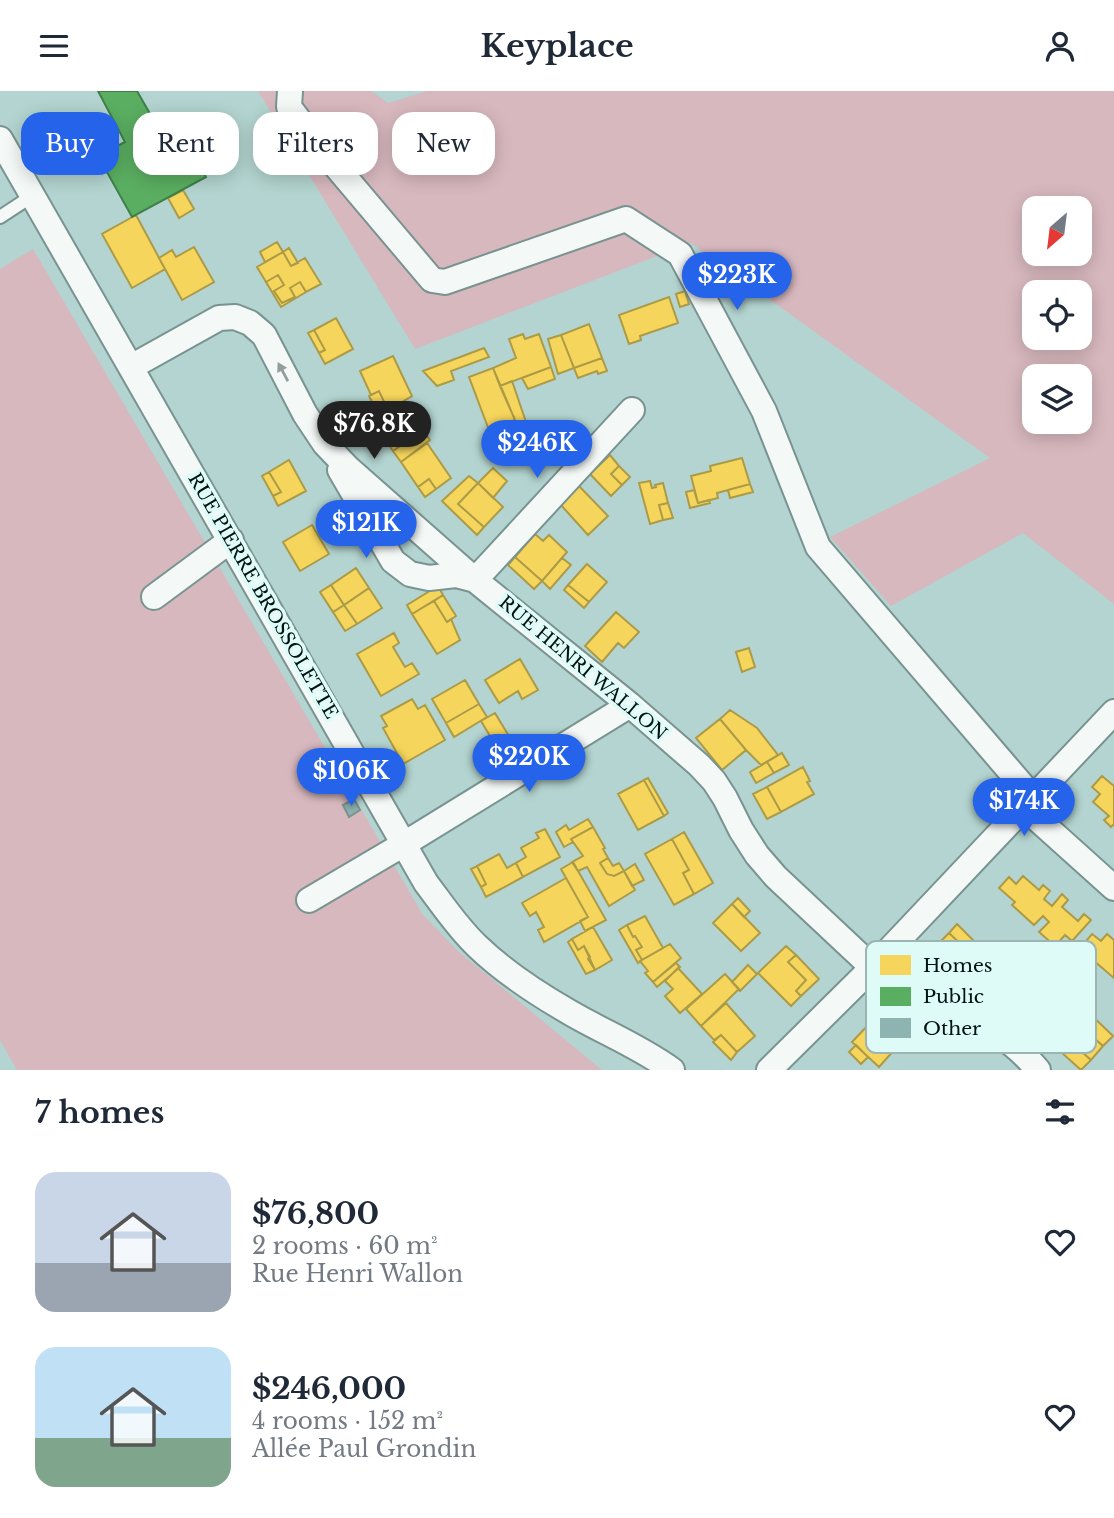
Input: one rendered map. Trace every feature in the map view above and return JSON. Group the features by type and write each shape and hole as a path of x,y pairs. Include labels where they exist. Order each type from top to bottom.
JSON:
{"street":[{"path":"290,91 289,107 432,280 445,282 626,219 680,254 764,411 818,547 1029,804 1114,888"},
{"name":"RUE PIERRE BROSSOLETTE","path":"0,139 426,883 476,945 513,977 570,1013 628,1042 672,1070"},
{"name":"RUE HENRI WALLON","path":"131,367 219,318 235,317 250,323 264,335 305,414 325,444 348,468 475,580 631,705 699,765 725,798 757,855 776,877 866,961"},
{"path":"325,444 393,561 410,574 429,578 456,575 475,580 632,410"},
{"path":"154,597 231,540"},
{"path":"309,900 631,705"},
{"path":"898,941 1114,712"},
{"path":"769,1070 866,974"},
{"name":"RUE HENRI WALLON","path":"1023,1053 1038,1070"}],"lane":[{"path":"0,217 33,196"}],"shaded area":[{"path":"258,91 371,91 388,103 427,91 1114,91 1114,604 1023,533 891,606 830,537 990,458 691,243 415,349 309,175 378,175 378,112 271,112"},
{"path":"33,249 423,915 459,952 602,1070 17,1070 0,1040 0,269"}],"building: Homes":[{"path":"183,190 194,209 179,218 168,198"},
{"path":"136,215 165,269 132,288 102,234"},
{"path":"277,242 283,252 265,262 260,252"},
{"path":"194,247 214,282 182,300 159,258 172,250 176,257"},
{"path":"289,248 298,263 291,266 283,252"},
{"path":"283,252 291,266 305,258 321,284 306,292 300,282 290,288 295,297 282,303 274,291 284,285 278,275 266,282 257,267"},
{"path":"278,275 284,285 274,291 282,303 295,297 290,288 300,282 306,292 281,307 266,282"},
{"path":"685,291 689,304 680,307 676,294"},
{"path":"669,297 678,323 640,336 641,340 629,344 619,315"},
{"path":"336,318 353,349 325,364 319,353 325,350 314,330"},
{"path":"589,324 602,358 574,368 561,335"},
{"path":"314,330 325,350 319,353 308,333"},
{"path":"523,334 525,339 539,334 551,367 500,386 493,368 516,358 509,339"},
{"path":"561,335 574,368 558,374 548,339"},
{"path":"484,348 489,357 451,371 454,380 437,386 423,371"},
{"path":"393,356 412,396 388,410 379,391 371,395 360,371"},
{"path":"602,358 607,371 598,374 597,371 578,378 574,368"},
{"path":"551,367 555,379 528,389 522,378"},
{"path":"493,368 515,420 489,430 469,377"},
{"path":"512,381 527,425 493,439 489,430 515,420 500,386"},
{"path":"379,391 388,410 378,414 369,396"},
{"path":"413,416 430,440 401,462 393,451 400,446 386,427 398,418 402,424"},
{"path":"386,427 400,446 393,451 380,432"},
{"path":"427,443 451,478 436,489 429,479 418,487 401,462"},
{"path":"610,455 619,466 611,474 622,485 611,496 590,474"},
{"path":"742,458 750,484 717,493 718,498 698,503 691,476 711,471 710,466"},
{"path":"289,460 306,491 278,506 273,496 281,492 269,472"},
{"path":"619,466 630,477 622,485 611,474"},
{"path":"493,468 507,481 493,498 478,483"},
{"path":"269,472 281,492 273,496 262,476"},
{"path":"469,476 478,483 458,504 484,527 477,535 442,501"},
{"path":"429,479 436,489 425,497 418,487"},
{"path":"650,481 652,488 663,483 668,503 659,505 663,520 650,524 639,483"},
{"path":"478,483 503,507 484,527 458,504"},
{"path":"750,484 753,492 730,498 728,490"},
{"path":"579,486 608,516 588,535 560,504"},
{"path":"694,490 698,503 709,500 710,503 690,508 686,492"},
{"path":"668,503 673,518 663,520 659,505"},
{"path":"312,525 329,554 300,571 283,542"},
{"path":"535,534 543,541 549,535 567,552 542,581 515,557"},
{"path":"515,557 542,581 534,589 508,565"},
{"path":"562,558 571,565 550,589 542,581"},
{"path":"587,564 607,582 589,602 568,585"},
{"path":"356,568 369,588 344,605 331,585"},
{"path":"331,585 344,605 333,612 320,592"},
{"path":"568,585 589,602 584,608 564,590"},
{"path":"438,586 443,595 412,614 407,605"},
{"path":"369,588 382,608 357,624 344,605"},
{"path":"443,595 456,616 447,622 434,601"},
{"path":"434,601 447,622 451,619 460,640 437,654 412,614"},
{"path":"344,605 357,624 345,631 333,612"},
{"path":"616,612 639,632 624,648 618,643 602,662 585,646"},
{"path":"394,633 399,643 393,647 405,667 412,663 419,674 381,696 357,654"},
{"path":"749,648 755,667 742,672 736,652"},
{"path":"520,659 538,690 522,699 518,691 499,703 485,680"},
{"path":"465,680 479,704 446,723 432,699"},
{"path":"412,699 418,709 425,705 445,740 403,764 383,728 387,726 381,716"},
{"path":"479,704 487,717 454,737 446,723"},
{"path":"730,710 757,728 778,755 761,765 720,719"},
{"path":"495,713 510,738 496,746 481,721"},
{"path":"720,719 746,750 722,770 696,738"},
{"path":"782,753 789,765 774,773 767,762"},
{"path":"767,762 774,773 756,783 750,772"},
{"path":"803,767 814,794 781,812 767,787"},
{"path":"1102,776 1114,786 1114,824 1111,827 1104,820 1109,816 1093,802 1100,794 1092,787"},
{"path":"648,778 668,813 664,816 644,780"},
{"path":"644,780 664,816 638,830 618,794"},
{"path":"767,787 781,812 767,819 753,794"},
{"path":"588,819 593,827 571,839 573,842 564,847 556,832 566,825 569,830"},
{"path":"593,827 608,858 600,863 607,874 614,876 624,871 635,890 609,906 587,867 578,871 572,862 583,856 571,839"},
{"path":"545,829 560,857 523,877 516,863 526,857 521,848 539,838 536,833"},
{"path":"684,832 713,883 694,894 683,873 689,870 672,839"},
{"path":"672,839 689,870 683,873 694,894 674,905 645,854"},
{"path":"499,854 507,868 516,863 523,877 486,897 481,887 486,884 477,866"},
{"path":"608,858 613,866 619,863 624,871 614,876 607,874 600,863"},
{"path":"573,862 606,920 585,931 580,921 588,917 561,869"},
{"path":"635,864 644,880 632,886 624,871"},
{"path":"477,866 486,884 481,887 471,869"},
{"path":"1023,876 1039,890 1043,885 1050,891 1044,899 1052,906 1062,894 1068,900 1062,907 1078,921 1084,914 1091,920 1072,941 1065,935 1060,941 1049,941 1039,932 1049,922 1043,916 1034,925 1012,905 1015,902 999,888 1009,877 1016,884"},
{"path":"566,878 588,917 544,942 538,930 544,927 536,912 530,916 522,903"},
{"path":"738,898 750,911 744,917 732,904"},
{"path":"732,904 760,933 741,951 713,923"},
{"path":"645,916 663,948 642,960 636,950 642,947 627,925"},
{"path":"957,924 974,941 957,941 949,933"},
{"path":"627,925 642,947 636,950 642,960 638,963 619,930"},
{"path":"593,927 612,960 595,970 584,946 578,950 572,939"},
{"path":"949,933 957,941 941,941"},
{"path":"1092,934 1101,941 1107,934 1114,940 1114,978 1096,963 1096,941 1086,941"},
{"path":"572,939 578,950 584,946 595,970 586,974 568,942"},
{"path":"670,944 681,958 653,982 640,961"},
{"path":"786,946 796,955 788,962 806,980 796,991 801,996 791,1006 758,973"},
{"path":"796,955 819,979 801,996 796,991 806,980 788,962"},
{"path":"676,963 680,967 657,987 653,982"},
{"path":"748,965 757,974 740,991 732,982"},
{"path":"678,968 702,994 680,1013 665,996 673,989 665,981"},
{"path":"725,974 739,989 701,1026 686,1009"},
{"path":"726,1003 755,1036 737,1052 721,1035 714,1040 701,1026"},
{"path":"1096,1020 1113,1036 1103,1046 1096,1040"},
{"path":"866,1027 866,1053 892,1053 879,1067 852,1042"},
{"path":"721,1035 737,1052 731,1060 713,1042"},
{"path":"1096,1040 1103,1046 1091,1060 1083,1053 1096,1053"},
{"path":"856,1045 868,1057 861,1064 849,1052"},
{"path":"1062,1053 1083,1053 1091,1060 1081,1070"}],"building: Public":[{"path":"98,91 137,91 149,112 133,112 133,175 206,177 132,217 109,175 119,175 119,145 125,142 119,131 119,112 109,112"}],"building: Other":[{"path":"354,799 360,810 349,817 343,805"}]}
